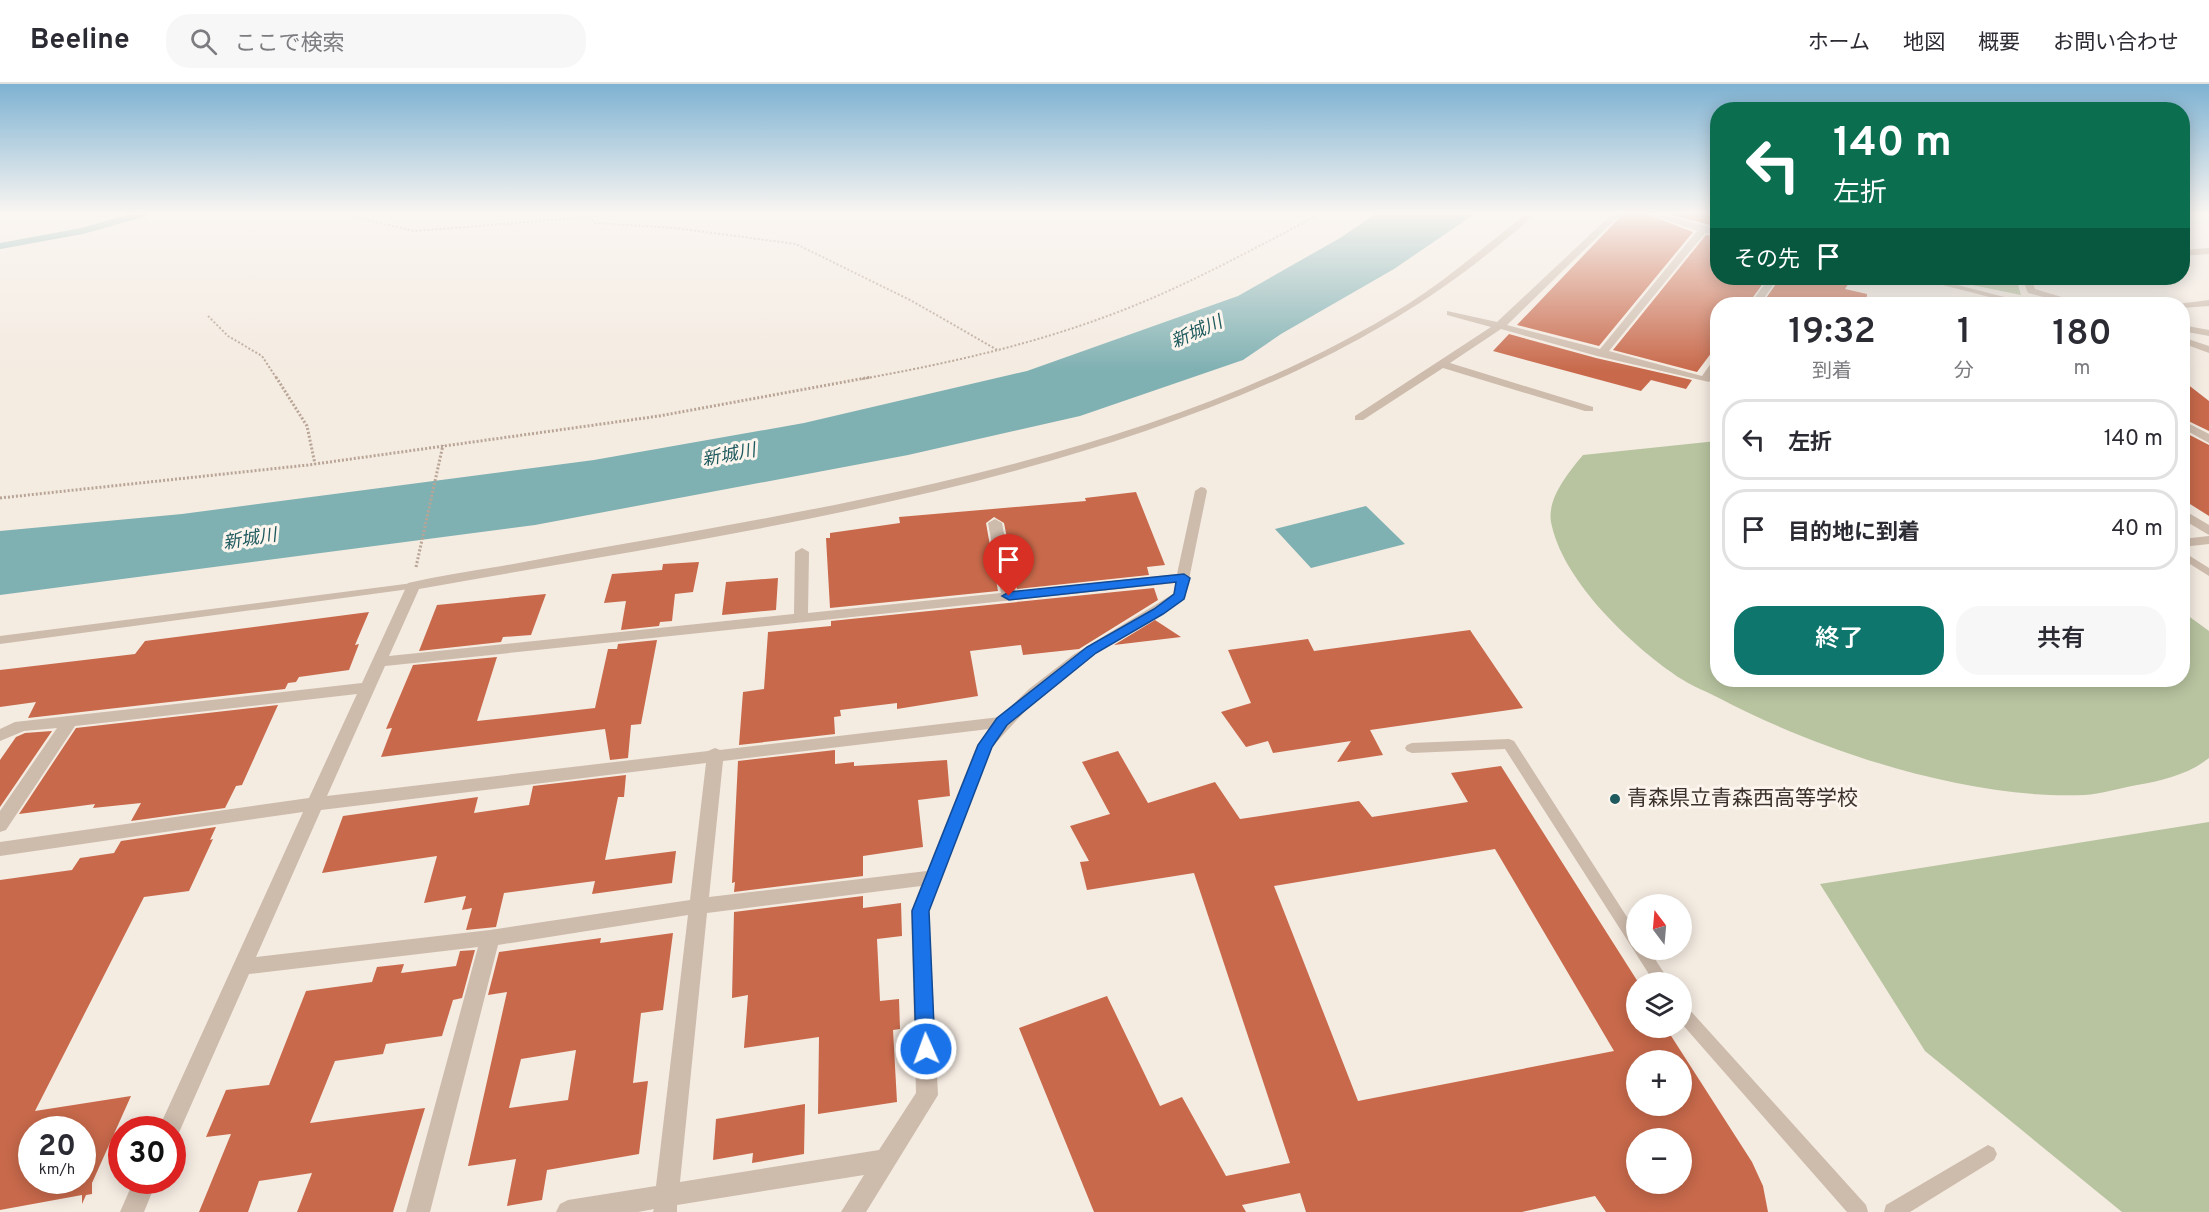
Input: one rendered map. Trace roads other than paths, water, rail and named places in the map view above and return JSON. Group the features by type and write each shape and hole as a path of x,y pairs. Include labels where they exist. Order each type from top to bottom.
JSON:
{"street":[{"path":"175,1116 379,662 413,581 878,500 1086,447 1212,404 1312,359 1408,307 1466,266"},
{"path":"1359,418 1498,327 1563,266"},
{"path":"1601,354 1674,266"},
{"path":"1949,285 1998,297"},
{"path":"2029,285 2031,291 2054,297"},
{"path":"2190,305 2209,303"},
{"path":"1451,313 1705,380 1710,373"},
{"path":"2190,329 2209,333"},
{"path":"2190,342 2209,350"},
{"path":"1442,364 1589,409"},
{"path":"2190,428 2209,439"},
{"path":"853,1212 927,1095 921,911 985,745 1002,722 1092,650 1159,612 1180,596 1202,491"},
{"path":"2190,518 2209,531"},
{"path":"995,523 1009,596"},
{"path":"2190,542 2209,540"},
{"path":"801,618 802,552"},
{"path":"379,662 1184,578"},
{"path":"0,735 21,726 367,688"},
{"path":"0,825 70,720"},
{"path":"0,849 315,804 715,754 1002,722"},
{"path":"666,1204 715,754"},
{"path":"242,967 490,938 699,906 934,877"},
{"path":"418,1212 490,938"},
{"path":"568,1212 666,1204 886,1160"},
{"path":"132,1212 140,1194"}],"lane":[{"path":"2190,560 2209,573"},
{"path":"0,640 413,581"},
{"path":"1412,748 1509,744 1626,927"},
{"path":"1692,1024 1859,1212"},
{"path":"1893,1212 1988,1154"}],"water":[{"name":"新城川","path":"1291,266 1399,266 1281,334 1243,360 1080,416 908,455 535,525 0,595 0,531 182,514 594,460 804,423 1027,371 1238,296"},
{"path":"1366,506 1405,544 1311,568 1275,529"}],"place":[{"name":"青森県立青森西高等学校","path":"1615,799"}]}
